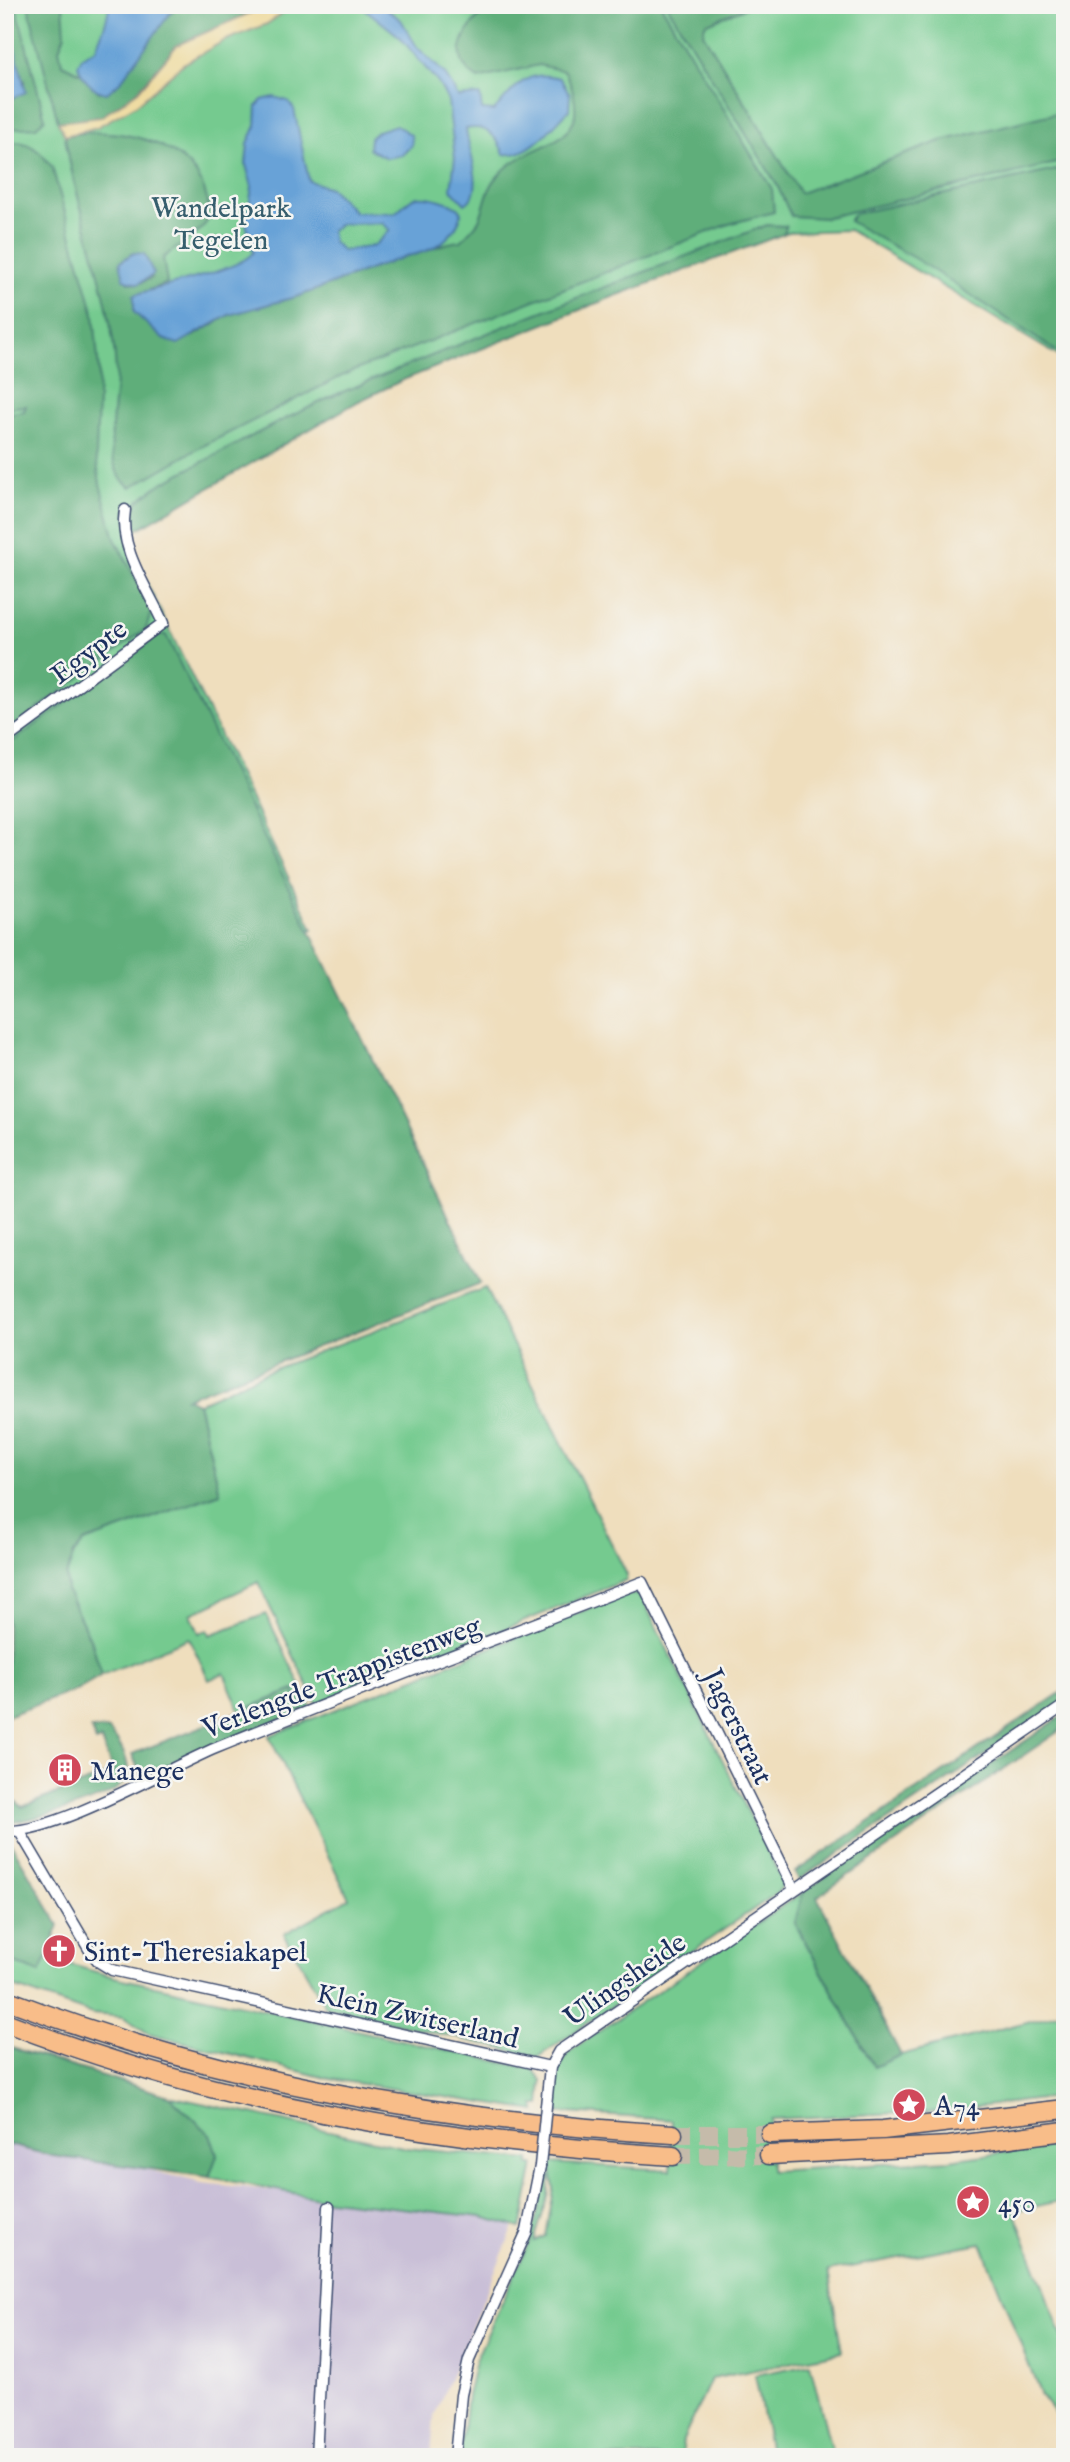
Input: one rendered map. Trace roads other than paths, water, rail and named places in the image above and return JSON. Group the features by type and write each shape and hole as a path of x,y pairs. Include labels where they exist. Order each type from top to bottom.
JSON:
{"highway":[{"path":"5,1999 110,2037 273,2082 387,2105 497,2120 673,2134"},
{"path":"5,2022 118,2062 237,2096 306,2110 493,2142 673,2156"},
{"path":"769,2134 883,2130 1065,2109"},
{"path":"769,2155 949,2146 1060,2131"}],"street":[{"name":"Egypte","path":"5,740 163,623 125,540 122,523 125,510"},
{"name":"Verlengde Trappistenweg","path":"5,1832 20,1832 73,1813 215,1749 642,1582"},
{"name":"Jagerstraat","path":"642,1582 794,1889"},
{"name":"Ulingsheide","path":"550,2067 559,2051 1065,1705"},
{"name":"Klein Zwitserland","path":"20,1832 89,1949 99,1962 112,1970 550,2067"},
{"path":"455,2457 461,2395 469,2360 527,2231 540,2166 550,2067"},
{"path":"316,2457 330,2207"}],"water":[{"path":"109,5 179,5 120,82 107,93 88,83 78,65 82,57 96,49"},
{"path":"360,5 381,5 401,20 417,47 445,74 458,97 480,95 482,110 494,111 515,88 529,78 548,76 560,78 570,94 569,110 540,140 513,154 504,154 498,142 485,130 466,129 476,180 475,190 465,204 451,189 455,158 448,101 439,84 400,37"},
{"path":"5,11 26,92 13,98 5,94"},
{"path":"274,97 288,101 294,109 309,181 330,188 355,212 395,213 413,198 425,197 447,202 458,208 462,212 459,221 442,243 425,252 406,256 299,296 229,315 178,344 163,339 134,312 134,295 217,271 246,259 253,252 246,223 252,187 246,165 248,143 256,126 257,106 262,100","holes":["382,223 390,230 374,246 343,251 333,242 331,231 340,224"]},
{"path":"396,125 411,135 412,145 402,155 386,158 369,149 370,138 378,131"},
{"path":"134,253 144,254 154,274 138,284 124,279 120,262"}],"tunnel":[{"path":"673,2134 770,2134"},
{"path":"673,2156 769,2155"}],"place":[{"name":"Manege","path":"65,1770"},
{"name":"Sint-Theresiakapel","path":"59,1951"},
{"name":"A74","path":"909,2105"},
{"name":"450","path":"973,2202"}],"park label":[{"name":"Wandelpark Tegelen","path":"221,223"}]}
